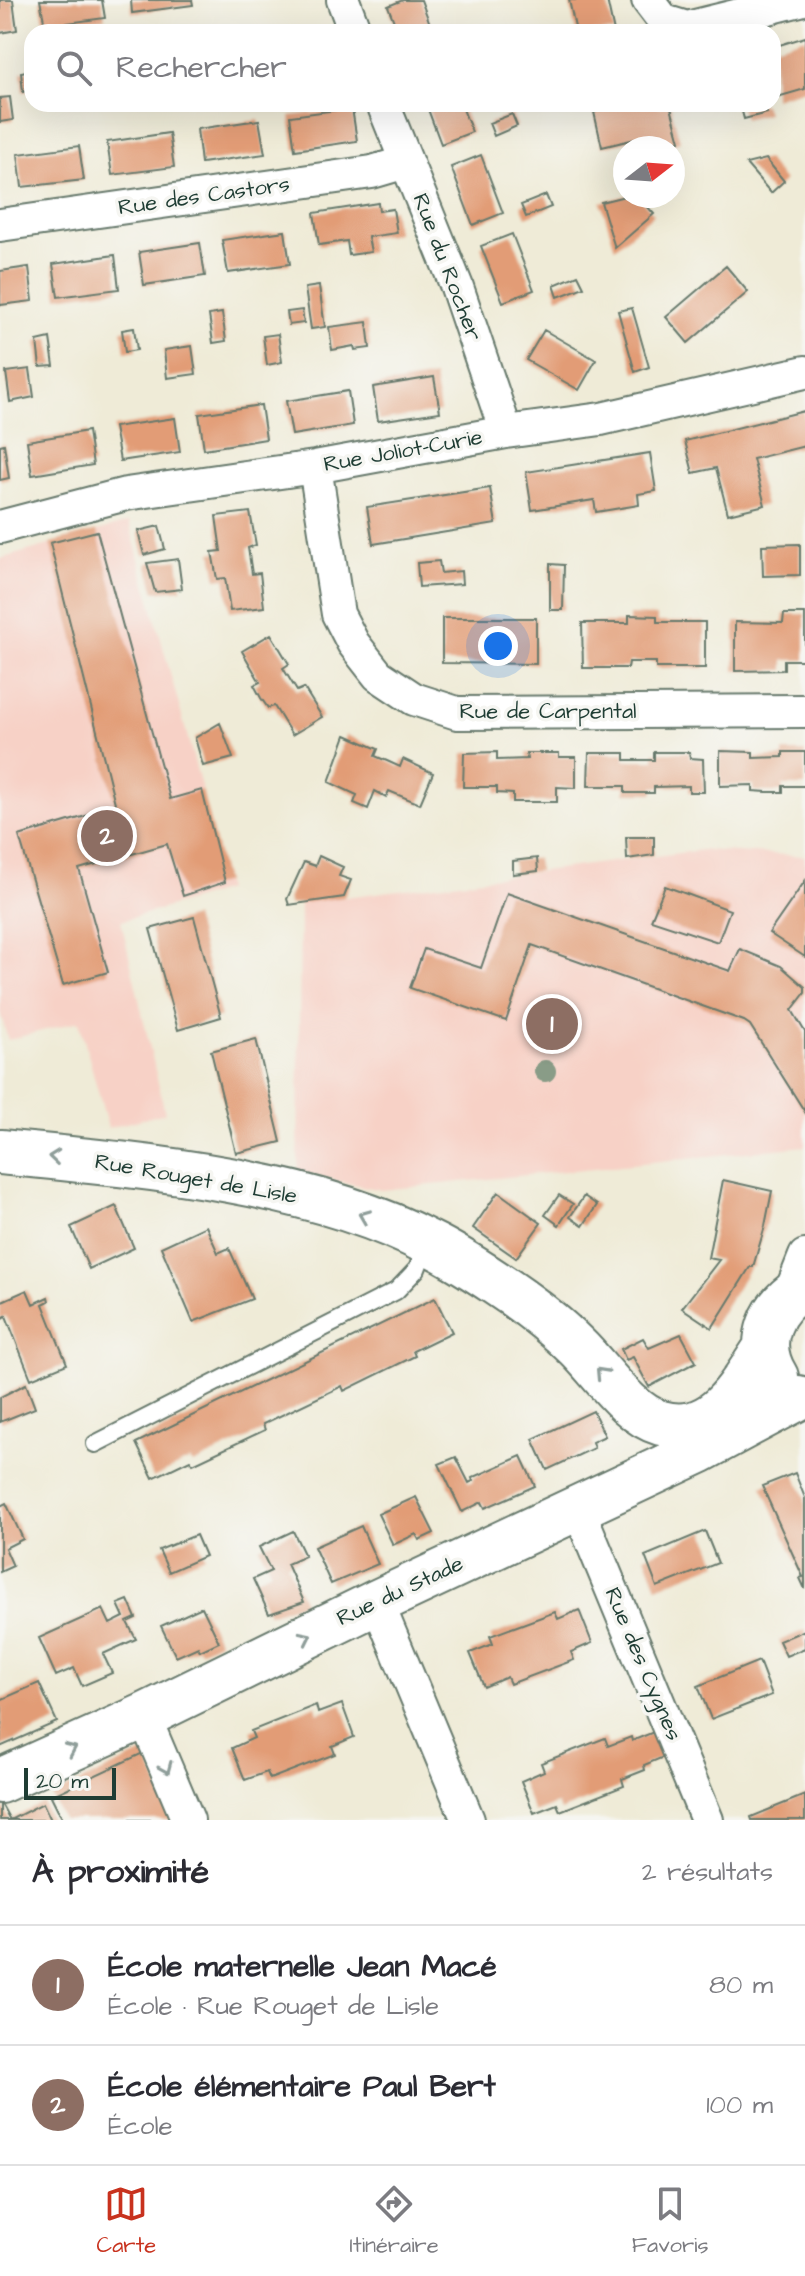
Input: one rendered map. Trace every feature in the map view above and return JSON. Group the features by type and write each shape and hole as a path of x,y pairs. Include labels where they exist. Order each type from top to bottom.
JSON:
{"street":[{"path":"343,0 352,24"},
{"path":"648,0 664,21 674,24"},
{"path":"703,24 800,0"},
{"name":"Rue du Rocher","path":"386,112 457,287 506,432"},
{"name":"Rue des Castors","path":"0,225 372,172 406,162"},
{"name":"Rue Joliot-Curie","path":"0,527 126,494 315,467 506,432 601,419 805,372"},
{"name":"Rue de Carpental","path":"315,467 338,614 353,643 378,675 414,699 457,713 805,711"},
{"name":"Rue Rouget de Lisle","path":"0,1152 124,1164 270,1188 352,1211 428,1242 499,1285 575,1344 643,1416"},
{"path":"800,1279 771,1319 765,1349 771,1369 782,1386 801,1399"},
{"path":"596,1499 634,1456 643,1416 664,1423 693,1424 713,1416 731,1398 765,1349"},
{"name":"Rue du Stade","path":"0,1781 144,1716 377,1602 699,1451 801,1399"},
{"name":"Rue des Cygnes","path":"596,1499 707,1820"},
{"path":"377,1602 468,1820"},
{"path":"144,1716 188,1820"}],"lane":[{"path":"95,1444 396,1291 417,1269 428,1242"}],"shaded area":[{"path":"129,522 226,890 121,921 165,1113 108,1128 79,1021 8,1040 0,1012 0,559"},
{"path":"702,850 805,856 805,1146 382,1190 298,1173 300,903"}],"building":[{"path":"0,0 13,0 17,30 0,33"},
{"path":"40,0 102,0 105,18 45,24"},
{"path":"131,0 192,0 193,5 132,13"},
{"path":"403,0 421,0 430,24 395,24 388,6"},
{"path":"569,0 607,0 612,24 574,24"},
{"path":"805,37 805,89 781,96 781,44"},
{"path":"24,71 23,92 21,72"},
{"path":"10,97 13,120 0,122 0,98"},
{"path":"353,112 357,141 295,150 290,116"},
{"path":"429,112 464,112 472,132 441,144"},
{"path":"594,112 672,112 679,136 613,136 613,144 602,147"},
{"path":"742,112 767,113 744,119"},
{"path":"512,114 517,126 494,136 489,123"},
{"path":"259,120 265,154 201,163 197,129"},
{"path":"169,133 174,167 112,175 107,142"},
{"path":"79,146 84,180 22,187 18,154"},
{"path":"481,155 503,213 473,225 451,167"},
{"path":"766,159 784,181 771,193 746,164"},
{"path":"546,195 551,207 526,217 521,205"},
{"path":"613,199 613,208 649,208 654,214 615,248 601,202"},
{"path":"378,203 379,211 393,209 397,233 368,237 371,252 349,255 347,241 319,245 314,213"},
{"path":"285,231 290,264 228,273 222,240"},
{"path":"512,234 534,290 503,302 481,246"},
{"path":"200,243 205,276 144,285 139,252"},
{"path":"115,255 119,289 58,297 53,264"},
{"path":"726,266 748,292 688,343 666,317"},
{"path":"29,267 33,301 0,305 0,271"},
{"path":"578,275 584,287 558,297 554,285"},
{"path":"319,286 325,327 311,329 305,288"},
{"path":"632,308 649,367 635,372 618,311"},
{"path":"302,310 304,323 289,325 287,312"},
{"path":"222,313 226,341 213,343 209,315"},
{"path":"367,322 370,348 355,350 354,346 332,350 329,327"},
{"path":"134,328 137,350 125,352 122,330"},
{"path":"544,330 596,360 579,390 526,360"},
{"path":"278,334 282,362 267,365 263,336"},
{"path":"50,338 54,366 40,367 37,341"},
{"path":"192,346 196,374 167,378 164,350"},
{"path":"30,369 34,397 10,402 6,372"},
{"path":"434,377 440,412 378,421 373,387"},
{"path":"348,391 353,425 292,435 286,401"},
{"path":"261,405 266,439 204,449 199,414"},
{"path":"804,411 805,446 753,459 765,505 728,514 716,468 693,473 685,441"},
{"path":"175,418 180,452 120,461 114,427"},
{"path":"88,431 93,465 32,475 27,441"},
{"path":"4,444 9,478 0,480 0,445"},
{"path":"650,453 656,491 638,494 639,505 596,512 594,500 532,510 526,472"},
{"path":"490,488 496,524 373,544 367,507"},
{"path":"250,512 256,545 248,548 252,574 260,573 264,607 230,611 225,578 217,579 212,552 221,551 216,516"},
{"path":"159,526 165,549 144,555 138,531"},
{"path":"97,531 170,799 202,790 225,882 183,896 167,844 79,869 108,972 63,985 19,836 116,807 50,543"},
{"path":"800,544 800,575 763,576 762,545"},
{"path":"178,559 182,589 155,592 147,563"},
{"path":"439,561 441,573 461,571 462,584 419,587 417,563"},
{"path":"550,564 564,565 563,610 550,610"},
{"path":"784,614 805,614 805,660 784,660 784,670 735,671 735,622 783,623"},
{"path":"629,615 657,616 657,622 705,622 705,668 656,668 656,662 629,662 628,668 583,668 582,623 629,623"},
{"path":"442,618 536,618 536,664 442,663"},
{"path":"271,634 289,664 283,668 297,691 304,688 322,717 292,735 274,706 268,708 261,698 254,685 260,682 242,651"},
{"path":"220,723 233,758 203,766 195,738"},
{"path":"346,735 378,749 375,756 400,767 403,759 433,773 420,804 389,791 386,797 375,791 368,809 354,803 357,795 329,782"},
{"path":"720,751 753,752 753,758 783,757 783,752 805,752 805,786 783,786 783,792 767,792 753,791 753,785 720,786"},
{"path":"497,752 497,760 527,759 526,753 559,753 559,757 576,757 576,788 557,787 557,802 513,802 513,794 497,793 497,787 463,787 464,753"},
{"path":"654,752 689,752 690,758 703,759 704,792 689,792 689,786 654,787 654,793 625,793 625,786 588,786 589,753 625,753 625,760 654,760"},
{"path":"626,837 654,837 654,855 627,859"},
{"path":"319,856 343,867 339,876 351,880 344,897 289,905 287,899 304,862 315,866"},
{"path":"537,858 538,871 513,874 513,861"},
{"path":"805,881 805,957 769,933"},
{"path":"665,886 730,910 718,942 651,920"},
{"path":"507,893 730,971 740,949 781,966 805,987 805,993 792,1010 805,1032 805,1112 750,1025 744,1021 532,945 506,1021 410,988 424,949 481,968"},
{"path":"194,917 221,1017 178,1030 150,929"},
{"path":"256,1039 281,1142 236,1153 211,1051"},
{"path":"723,1180 772,1191 753,1267 750,1267 712,1328 682,1308 719,1260 708,1258"},
{"path":"498,1192 541,1223 516,1258 473,1228"},
{"path":"559,1195 573,1204 559,1225 545,1215"},
{"path":"584,1196 597,1205 583,1226 570,1217"},
{"path":"116,1206 134,1248 89,1269 71,1227"},
{"path":"206,1226 218,1253 229,1248 252,1299 193,1322 161,1247"},
{"path":"27,1290 33,1304 48,1297 49,1301 43,1304 67,1364 31,1379 6,1316 0,1319 0,1302"},
{"path":"435,1298 452,1332 413,1351 415,1356 344,1391 342,1386 263,1424 265,1430 193,1464 190,1460 153,1478 136,1443"},
{"path":"681,1334 696,1362 649,1387 633,1357 626,1360 621,1349 643,1338 649,1348"},
{"path":"26,1384 35,1408 0,1422 0,1397"},
{"path":"593,1411 605,1436 592,1442 594,1448 547,1470 533,1439"},
{"path":"521,1456 535,1486 485,1508 482,1502 462,1512 439,1464 456,1457 469,1483 473,1481 472,1478"},
{"path":"795,1473 805,1498 805,1589 800,1578 803,1577 762,1486"},
{"path":"416,1497 434,1533 419,1540 416,1534 393,1545 378,1514"},
{"path":"6,1503 23,1539 5,1548 13,1566 0,1572 0,1506"},
{"path":"361,1526 378,1564 331,1584 314,1547"},
{"path":"293,1531 305,1556 287,1564 304,1602 269,1614 253,1579 271,1571 259,1547"},
{"path":"705,1531 718,1563 657,1587 645,1556"},
{"path":"196,1535 205,1556 169,1572 159,1550"},
{"path":"128,1600 136,1618 127,1622 136,1639 103,1654 112,1673 82,1686 74,1668 56,1676 39,1638 103,1609 110,1624 124,1617 118,1604"},
{"path":"202,1607 219,1642 176,1657 161,1626"},
{"path":"579,1610 592,1643 571,1652 574,1660 510,1684 507,1677 484,1687 470,1653 493,1644 490,1636 555,1612 558,1619"},
{"path":"805,1630 805,1648 786,1656 779,1641"},
{"path":"759,1661 772,1695 711,1719 698,1686"},
{"path":"39,1683 57,1722 0,1747 0,1700"},
{"path":"342,1704 354,1737 332,1746 335,1754 270,1779 267,1772 245,1780 232,1748 254,1738 251,1731 316,1705 318,1713"},
{"path":"656,1731 666,1756 644,1765 645,1770 622,1779 624,1786 560,1811 557,1804 534,1813 521,1781 544,1771 541,1763 605,1738 608,1746"},
{"path":"145,1752 172,1820 63,1820 51,1796"},
{"path":"805,1795 805,1820 752,1820 751,1817"},
{"path":"0,1802 10,1820 0,1820"},
{"path":"43,1803 51,1820 10,1820"}],"place":[{"name":"École élémentaire Paul Bert","path":"107,836"},
{"name":"École maternelle Jean Macé","path":"552,1024"}]}
